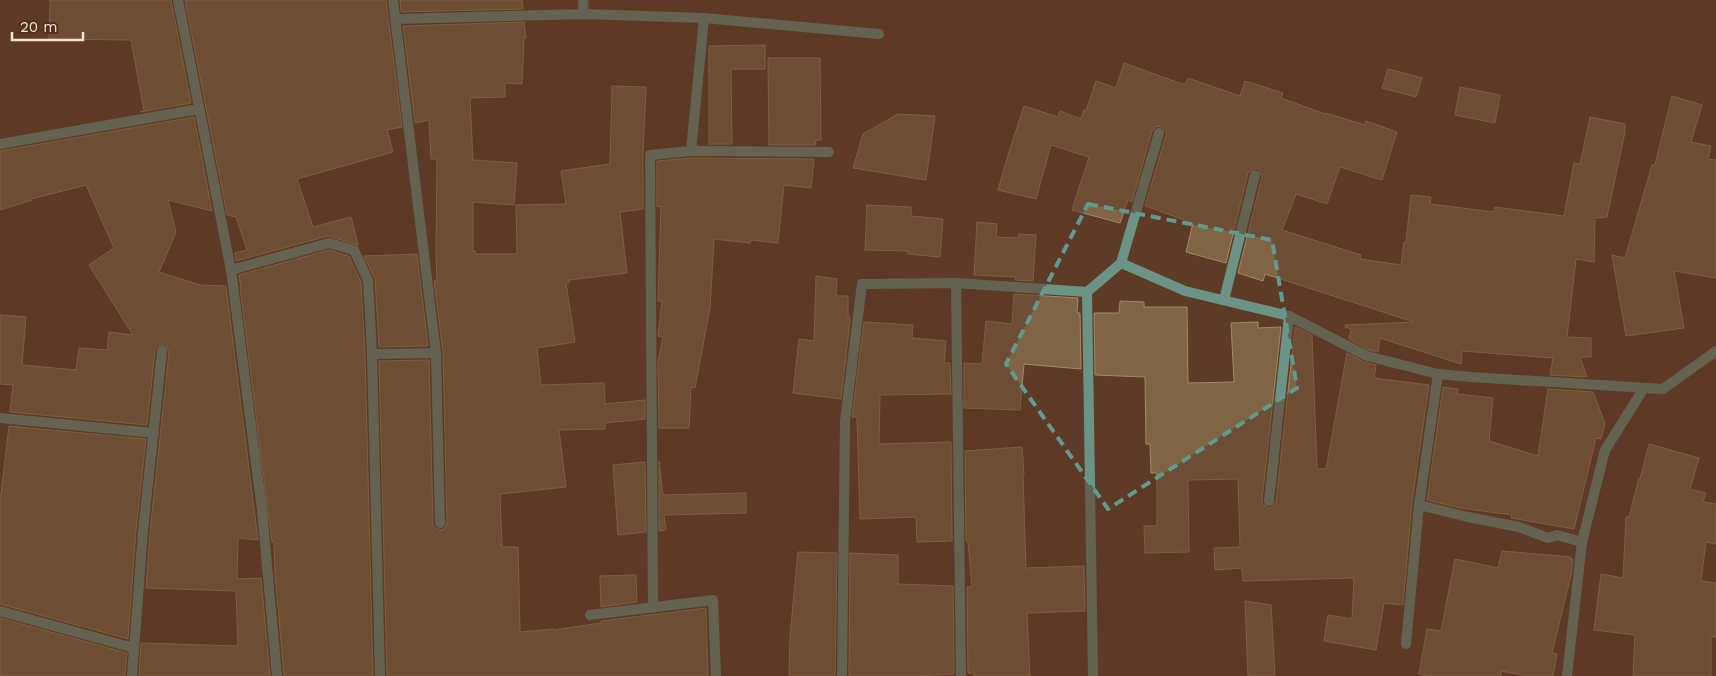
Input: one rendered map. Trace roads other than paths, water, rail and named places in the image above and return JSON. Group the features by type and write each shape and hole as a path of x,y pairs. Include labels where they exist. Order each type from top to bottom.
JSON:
{"street":[{"path":"178,0 231,270 262,510 277,676"},
{"path":"393,0 436,353 440,523"},
{"path":"583,0 584,14"},
{"path":"395,18 584,14 704,18 879,34"},
{"path":"691,151 704,18"},
{"path":"0,144 199,109"},
{"path":"842,676 845,421 862,284 956,283 1087,292 1121,263 1159,133"},
{"path":"653,608 650,155 691,151 829,152"},
{"path":"1224,300 1255,174"},
{"path":"231,270 329,243 354,250 368,280 372,354 380,676"},
{"path":"1121,263 1185,291 1289,316 1367,356 1438,374 1663,389 1716,351"},
{"path":"956,283 961,676"},
{"path":"1087,292 1093,676"},
{"path":"1269,501 1289,316"},
{"path":"132,676 143,531 162,351"},
{"path":"372,354 436,353"},
{"path":"1406,644 1419,506 1438,374"},
{"path":"1567,676 1582,542 1605,450 1644,388"},
{"path":"0,418 154,433"},
{"path":"1419,506 1519,527 1548,538 1557,535 1582,542"},
{"path":"590,615 713,600 716,676"},
{"path":"0,611 134,648"}]}
